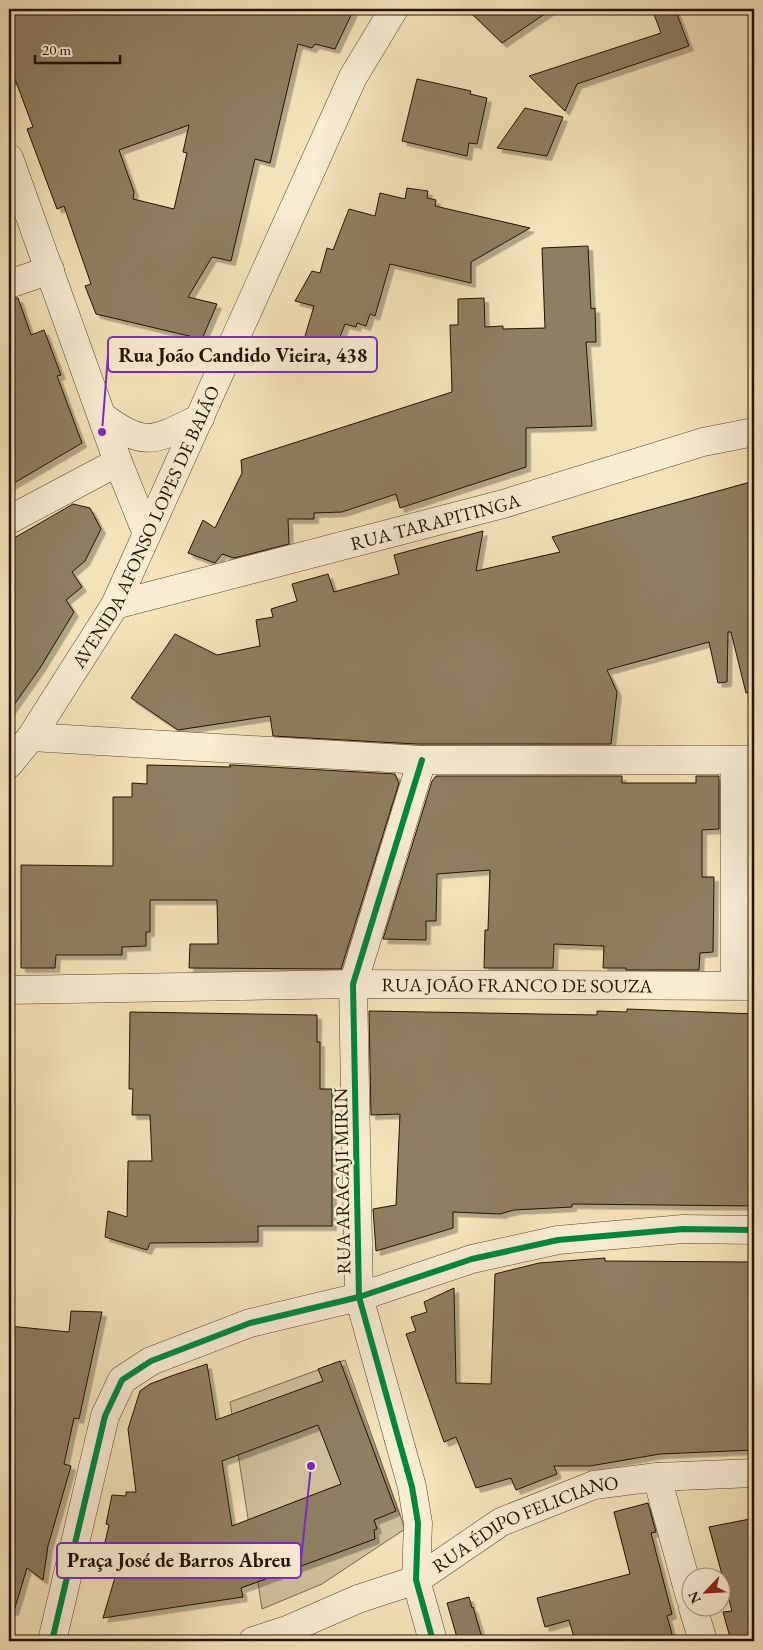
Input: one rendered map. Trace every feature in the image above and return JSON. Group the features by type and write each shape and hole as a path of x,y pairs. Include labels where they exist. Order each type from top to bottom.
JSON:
{"street":[{"name":"AVENIDA AFONSO LOPES DE BAIÃO","path":"9,764 30,737 115,605 353,77 394,9"},
{"path":"9,158 118,462 147,534"},
{"path":"9,284 50,270"},
{"path":"103,417 124,432 146,439 163,436 200,418"},
{"name":"RUA TARAPITINGA","path":"115,605 503,504 703,442 754,432"},
{"path":"9,520 118,462"},
{"path":"30,737 422,760 745,760 745,985"},
{"name":"RUA ARACAJI MIRIN","path":"422,760 353,984 359,1297 412,1487 418,1523 416,1580 433,1641"},
{"name":"RUA JOÃO FRANCO DE SOUZA","path":"9,990 353,984 745,985"},
{"path":"52,1641 105,1416 122,1380 151,1361 250,1323 359,1297 472,1259 558,1240 683,1229 754,1230"},
{"name":"RUA ÉDIPO FELICIANO","path":"253,1641 287,1630 358,1599 416,1580 501,1522 594,1485 656,1477 754,1473"},
{"path":"656,1477 682,1568"},
{"path":"696,1618 703,1641"}],"shaded area":[{"path":"345,1360 405,1529 322,1584 262,1609 230,1402"}],"building":[{"path":"9,9 354,9 335,49 315,44 312,48 298,44 270,163 255,159 231,261 212,257 188,297 217,304 202,339 96,314 85,286 91,284 64,206 57,209 27,129 33,127 15,79 9,81","holes":["189,125 183,152 187,153 174,209 133,199 134,192 119,150"]},
{"path":"467,9 552,9 502,43"},
{"path":"652,9 675,9 689,46 577,84 565,111 529,76 661,33"},
{"path":"417,79 471,91 470,94 487,98 477,144 469,143 467,156 402,141"},
{"path":"525,108 563,117 547,156 497,148"},
{"path":"407,188 428,191 427,198 436,200 435,206 530,228 471,262 471,283 390,264 375,316 370,314 366,326 357,323 356,327 345,324 333,355 302,346 314,306 295,301 312,271 320,273 327,248 333,250 349,209 375,216 380,193 405,199"},
{"path":"588,246 591,309 595,308 596,342 586,342 592,426 526,428 526,467 400,508 396,494 342,512 314,513 314,519 288,519 289,544 234,558 222,554 215,563 188,553 203,520 215,528 242,473 241,460 452,392 450,325 458,325 458,299 484,298 485,327 503,326 503,329 545,328 542,248"},
{"path":"18,298 31,335 44,330 61,375 57,376 82,443 9,486 9,299"},
{"path":"754,481 754,692 746,693 731,632 728,632 727,682 718,683 709,642 607,670 617,692 611,744 416,744 273,736 270,716 178,730 131,698 175,634 217,655 260,646 256,620 273,617 271,609 297,601 292,584 328,574 334,592 399,574 394,555 483,531 476,571 560,552 552,537"},
{"path":"73,504 90,508 101,529 85,561 72,572 82,587 66,600 74,612 40,668 9,712 9,541"},
{"path":"147,765 231,767 229,765 233,765 395,774 399,783 341,969 189,968 190,944 218,944 217,900 150,900 150,932 146,932 146,946 122,947 122,955 56,955 55,968 21,968 21,865 113,866 113,797 132,797 132,783 147,784"},
{"path":"436,776 622,776 622,783 696,783 696,776 719,776 719,829 702,830 702,877 714,877 713,952 700,953 699,970 626,970 626,968 603,968 604,946 554,944 553,968 484,968 485,930 488,930 490,870 437,874 436,921 426,921 426,940 383,939 432,781"},
{"path":"627,1009 754,1014 754,1206 572,1204 572,1207 514,1210 500,1214 453,1212 453,1228 376,1251 373,1209 396,1205 400,1114 371,1115 369,1011 597,1015 597,1011 627,1012"},
{"path":"130,1012 317,1015 317,1042 320,1042 320,1089 332,1089 332,1226 258,1226 258,1242 150,1243 147,1250 105,1237 108,1211 127,1217 128,1161 152,1161 150,1115 132,1115 133,1089 129,1089"},
{"path":"605,1258 605,1261 754,1262 754,1450 660,1454 590,1466 554,1466 557,1474 516,1490 511,1478 476,1488 456,1437 444,1442 406,1334 416,1331 411,1317 427,1312 424,1302 454,1288 456,1383 491,1384 495,1274 539,1263"},
{"path":"71,1311 102,1312 79,1419 74,1418 64,1464 71,1466 48,1546 43,1580 27,1568 14,1611 9,1610 9,1326 69,1332"},
{"path":"340,1361 396,1511 374,1520 377,1529 374,1530 375,1539 241,1588 243,1597 103,1618 121,1557 103,1551 109,1525 106,1524 112,1495 126,1496 126,1492 136,1492 128,1429 140,1391 150,1384 207,1364 216,1420 323,1381 318,1369","holes":["318,1425 341,1484 232,1526 222,1461"]},
{"path":"648,1503 656,1532 651,1533 672,1614 667,1616 674,1641 575,1641 569,1620 545,1627 537,1598 630,1574 614,1512"},
{"path":"750,1519 754,1520 754,1641 731,1641 725,1618 730,1618 730,1611 732,1611 730,1604 730,1568 720,1568 709,1527"},
{"path":"469,1597 483,1641 458,1641 447,1603"}],"cycle path":[{"path":"422,760 353,984 359,1297 412,1487 418,1523 416,1580 433,1641"},
{"path":"52,1641 105,1416 122,1380 151,1361 250,1323 359,1297 472,1259 558,1240 683,1229 754,1230"}],"place":[{"name":"Rua João Candido Vieira, 438","path":"102,432"},
{"name":"Praça José de Barros Abreu","path":"311,1466"}]}
